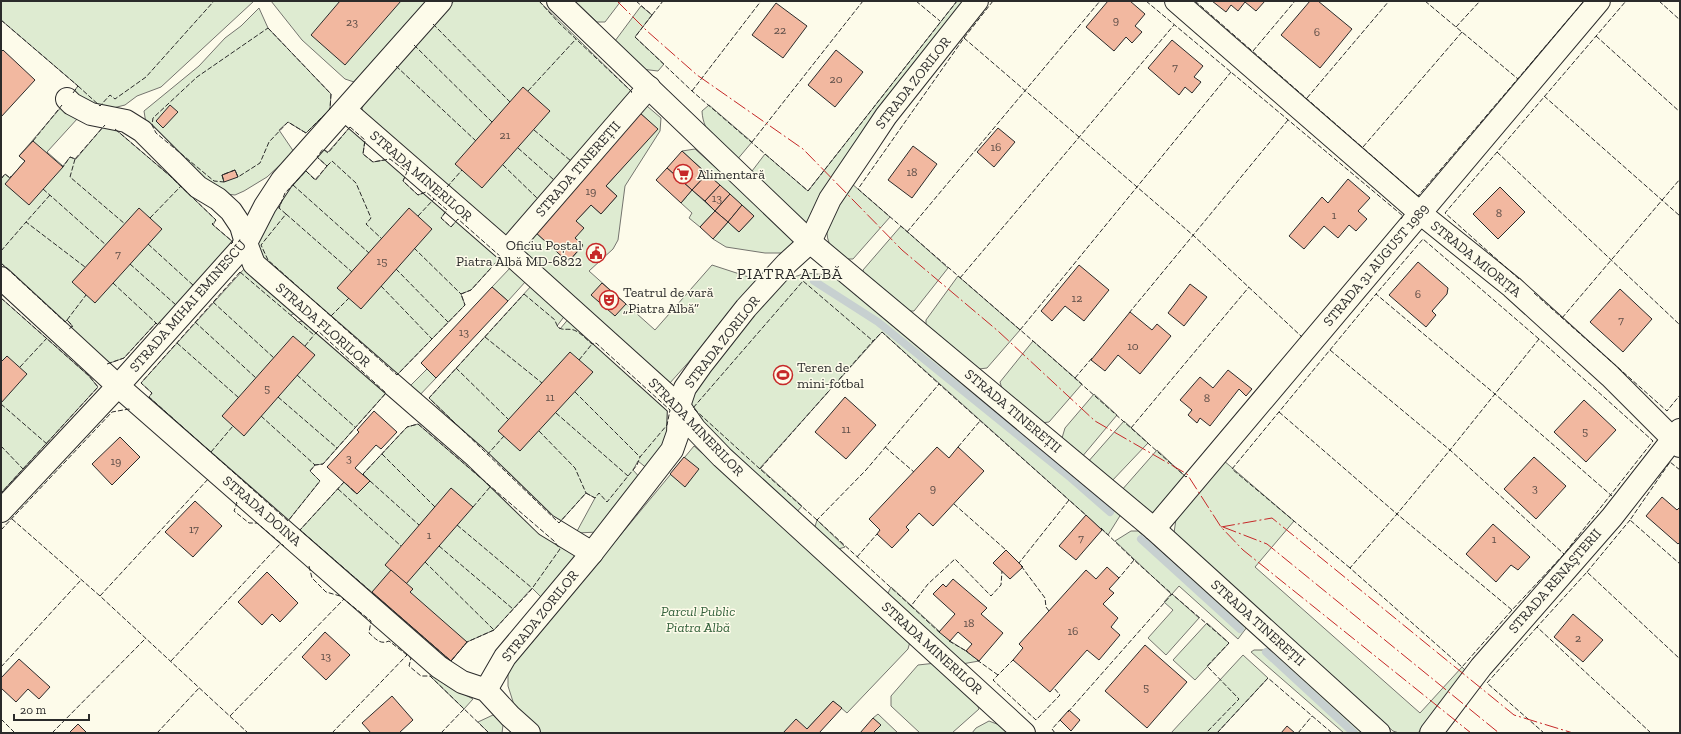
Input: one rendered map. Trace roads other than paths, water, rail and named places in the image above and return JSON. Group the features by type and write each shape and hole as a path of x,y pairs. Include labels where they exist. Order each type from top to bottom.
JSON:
{"street":[{"name":"STRADA MIHAI EMINESCU","path":"1,511 118,386 246,243 265,206 282,180 441,1"},
{"name":"STRADA TINEREŢII","path":"558,1 810,242 1154,530 1379,733"},
{"name":"STRADA ZORILOR","path":"486,690 505,658 592,553 672,450 678,433 679,406 685,388 702,364 746,308 810,242 830,200 871,137 977,1"},
{"name":"STRADA MIORIŢA","path":"1176,1 1420,213 1529,303 1678,438"},
{"name":"STRADA 31 AUGUST 1989","path":"1154,530 1599,1"},
{"name":"STRADA TINEREŢII","path":"507,250 649,87"},
{"name":"STRADA FLORILOR","path":"67,99 72,104 91,114 126,122 142,131 198,187 218,199 231,211 242,226 246,243 254,264 471,453 546,524 592,553"},
{"name":"STRADA MINERILOR","path":"345,110 507,250 679,406 695,429 722,456 1024,733"},
{"name":"STRADA DOINA","path":"1,278 118,386 439,667 462,682 486,690 510,716 529,733"},
{"name":"STRADA RENAŞTERII","path":"1432,733 1481,667 1612,517 1678,438"}],"waterway":[{"path":"814,281 878,322 1071,478 1110,512"},
{"path":"1141,539 1240,629"},
{"path":"1266,652 1354,733"}],"place":[{"name":"Alimentară","path":"683,174"},
{"name":"Oficiu Poștal Piatra Albă MD-6822","path":"596,253"},
{"name":"Teatrul de vară „Piatra Albă”","path":"609,300"},
{"name":"Teren de mini-fotbal","path":"783,375"}],"district":[{"name":"PIATRA ALBĂ","path":"790,273"}],"park label":[{"name":"Parcul Public Piatra Albă","path":"698,620"}]}
